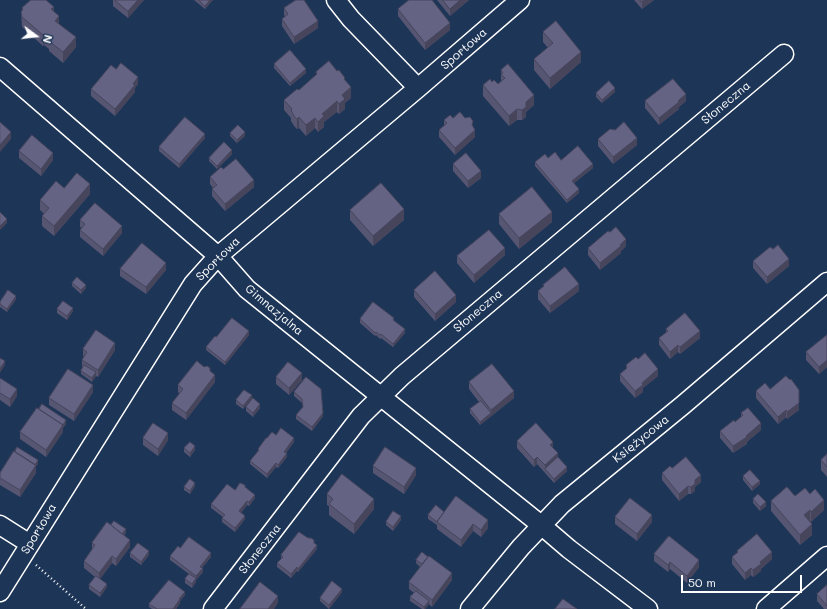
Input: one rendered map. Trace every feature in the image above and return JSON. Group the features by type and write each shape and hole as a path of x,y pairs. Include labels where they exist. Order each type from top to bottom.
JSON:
{"street":[{"path":"336,0 351,19 418,88"},
{"name":"Sportowa","path":"0,592 193,284 218,256 520,0"},
{"name":"Słoneczna","path":"213,609 361,416 402,376 784,54"},
{"name":"Gimnazjalna","path":"0,67 218,256 247,289 541,525 568,549 648,609"},
{"name":"Księżycowa","path":"470,609 521,547 562,504 706,385 827,282"},
{"path":"0,525 27,549"},
{"path":"766,609 827,556"}],"path":[{"path":"27,549 86,609"}],"building":[{"path":"31,0 46,0 54,7 51,9 59,16 55,21 76,37 63,52 49,41 50,40 44,34 43,35 22,17 22,8"},
{"path":"115,0 138,0 128,11"},
{"path":"199,0 210,0 205,6"},
{"path":"296,0 304,0 318,21 294,37 282,19 288,14 284,8"},
{"path":"409,0 432,0 450,23 425,43 398,9"},
{"path":"443,0 460,0 450,9"},
{"path":"556,21 581,52 550,78 534,59 553,43 543,32"},
{"path":"290,50 306,69 290,83 274,64"},
{"path":"329,61 337,71 339,70 351,87 342,95 345,99 339,104 337,101 322,114 324,116 318,122 315,118 306,125 299,117 297,119 294,116 291,110 292,109 284,100 297,89 299,90"},
{"path":"121,63 138,77 133,84 135,85 115,109 91,89 111,65 116,69"},
{"path":"508,64 534,95 526,102 526,107 522,110 517,109 509,116 483,85 490,79 492,82 494,80 498,84 505,78 501,74 503,73 501,70"},
{"path":"673,79 686,94 678,101 679,102 659,118 645,101"},
{"path":"609,81 615,88 602,100 596,93"},
{"path":"460,112 465,118 470,117 473,121 472,125 475,130 455,148 439,130 447,123 444,120 450,115 453,118"},
{"path":"185,117 205,134 179,164 159,147"},
{"path":"0,122 11,132 0,145"},
{"path":"624,122 637,138 613,157 598,139 610,129 615,130"},
{"path":"238,125 245,132 237,140 230,133"},
{"path":"32,135 53,153 41,169 19,151"},
{"path":"224,142 232,150 217,166 209,158"},
{"path":"578,146 593,164 572,181 579,189 567,200 535,162 545,154 548,158 555,152 561,160"},
{"path":"466,153 481,171 468,181 453,164"},
{"path":"236,159 254,180 225,204 212,189 217,185 210,177 221,167 223,169"},
{"path":"77,173 90,184 54,226 42,216 49,208 40,200 56,181 64,188"},
{"path":"381,183 404,209 373,236 350,210"},
{"path":"532,187 552,212 519,238 499,214"},
{"path":"95,203 122,226 103,249 80,230 85,224 80,220"},
{"path":"0,212 7,219 0,226"},
{"path":"616,227 626,239 620,245 621,246 600,263 588,248 608,231 610,232"},
{"path":"489,230 505,248 474,275 457,256"},
{"path":"142,243 166,263 146,287 120,269"},
{"path":"778,245 789,259 767,277 753,261 770,247 773,249"},
{"path":"565,267 579,284 550,306 538,291"},
{"path":"435,271 456,295 435,314 414,290"},
{"path":"77,277 86,285 81,290 72,283"},
{"path":"8,290 16,296 7,309 0,304 0,302"},
{"path":"63,301 73,308 67,316 57,309"},
{"path":"373,302 394,318 393,320 405,329 393,344 381,334 375,333 360,319"},
{"path":"685,313 700,331 680,347 678,345 670,352 659,338 668,331 666,329"},
{"path":"232,318 249,331 225,362 206,347"},
{"path":"96,330 115,343 98,370 82,360 87,352 83,349"},
{"path":"827,335 827,360 819,367 806,352"},
{"path":"645,353 658,369 635,391 620,374 627,368 626,365 636,357 638,359"},
{"path":"0,358 5,361 0,369"},
{"path":"197,361 204,367 207,366 210,368 210,371 215,375 186,413 172,403 183,389 178,385"},
{"path":"288,362 302,373 289,388 276,377"},
{"path":"492,364 514,391 491,410 469,382"},
{"path":"84,365 96,372 92,378 81,371"},
{"path":"68,369 93,385 74,414 49,398"},
{"path":"786,376 790,380 791,379 799,390 799,403 787,412 786,410 778,417 756,391 765,383 770,389"},
{"path":"306,377 321,389 323,413 312,427 296,415 303,407 302,399 294,392"},
{"path":"0,378 17,389 10,399 0,393"},
{"path":"244,390 252,395 243,406 236,400"},
{"path":"253,398 260,404 253,413 246,407"},
{"path":"481,401 491,413 480,422 470,409"},
{"path":"42,404 66,420 63,425 39,409"},
{"path":"37,408 63,425 46,450 20,432"},
{"path":"748,408 761,423 746,436 747,437 733,446 720,431 734,420 735,422 743,415 741,413"},
{"path":"153,423 168,433 158,449 143,438"},
{"path":"536,423 553,442 550,445 558,453 545,465 537,457 534,460 517,441"},
{"path":"281,428 294,438 284,452 287,453 278,465 276,463 267,474 250,461 266,438 272,432 276,435"},
{"path":"190,442 195,446 190,453 184,448"},
{"path":"17,447 38,460 35,465 15,452"},
{"path":"385,447 416,468 404,487 373,466"},
{"path":"14,451 36,465 20,490 0,478 0,473"},
{"path":"827,454 827,467 821,460"},
{"path":"558,457 567,467 554,479 545,469"},
{"path":"686,457 701,475 695,480 695,484 691,487 688,486 679,494 662,473 670,466 672,468"},
{"path":"750,470 760,481 752,487 743,476"},
{"path":"342,474 374,499 354,524 329,504 333,499 327,494"},
{"path":"190,479 195,483 190,491 184,487"},
{"path":"240,483 245,485 245,487 255,495 249,502 247,501 239,511 245,516 235,528 222,518 225,515 211,504 227,484 235,490"},
{"path":"787,487 795,496 805,488 810,494 815,489 824,500 811,512 810,510 804,515 812,524 800,535 771,501"},
{"path":"758,494 766,502 760,507 753,499"},
{"path":"456,496 488,520 481,530 473,524 461,540 437,522"},
{"path":"630,498 652,515 637,534 615,517"},
{"path":"436,505 444,512 437,522 428,515"},
{"path":"393,511 401,516 393,527 386,522"},
{"path":"114,521 126,529 122,534 111,525"},
{"path":"107,522 130,540 116,559 112,556 99,573 84,561 95,545 92,543"},
{"path":"299,532 314,540 314,543 317,545 298,569 297,567 291,574 277,563 283,557 281,555"},
{"path":"757,534 772,552 760,562 761,564 753,570 751,568 745,573 732,557"},
{"path":"669,536 699,560 687,576 670,562 668,565 654,554"},
{"path":"189,537 211,553 200,567 203,568 196,576 170,556 178,546 180,548"},
{"path":"138,543 149,551 141,562 130,553"},
{"path":"422,552 428,557 422,564 416,560"},
{"path":"429,556 452,573 432,600 409,582"},
{"path":"189,574 196,578 192,584 185,579"},
{"path":"96,576 107,584 100,593 89,585"},
{"path":"169,580 185,592 173,609 157,609 149,604"},
{"path":"332,581 342,589 329,605 320,598"},
{"path":"260,582 278,596 268,609 240,609"},
{"path":"827,585 827,606 817,594"},
{"path":"416,591 429,601 424,607 410,597"},
{"path":"563,599 577,609 555,609"}]}
